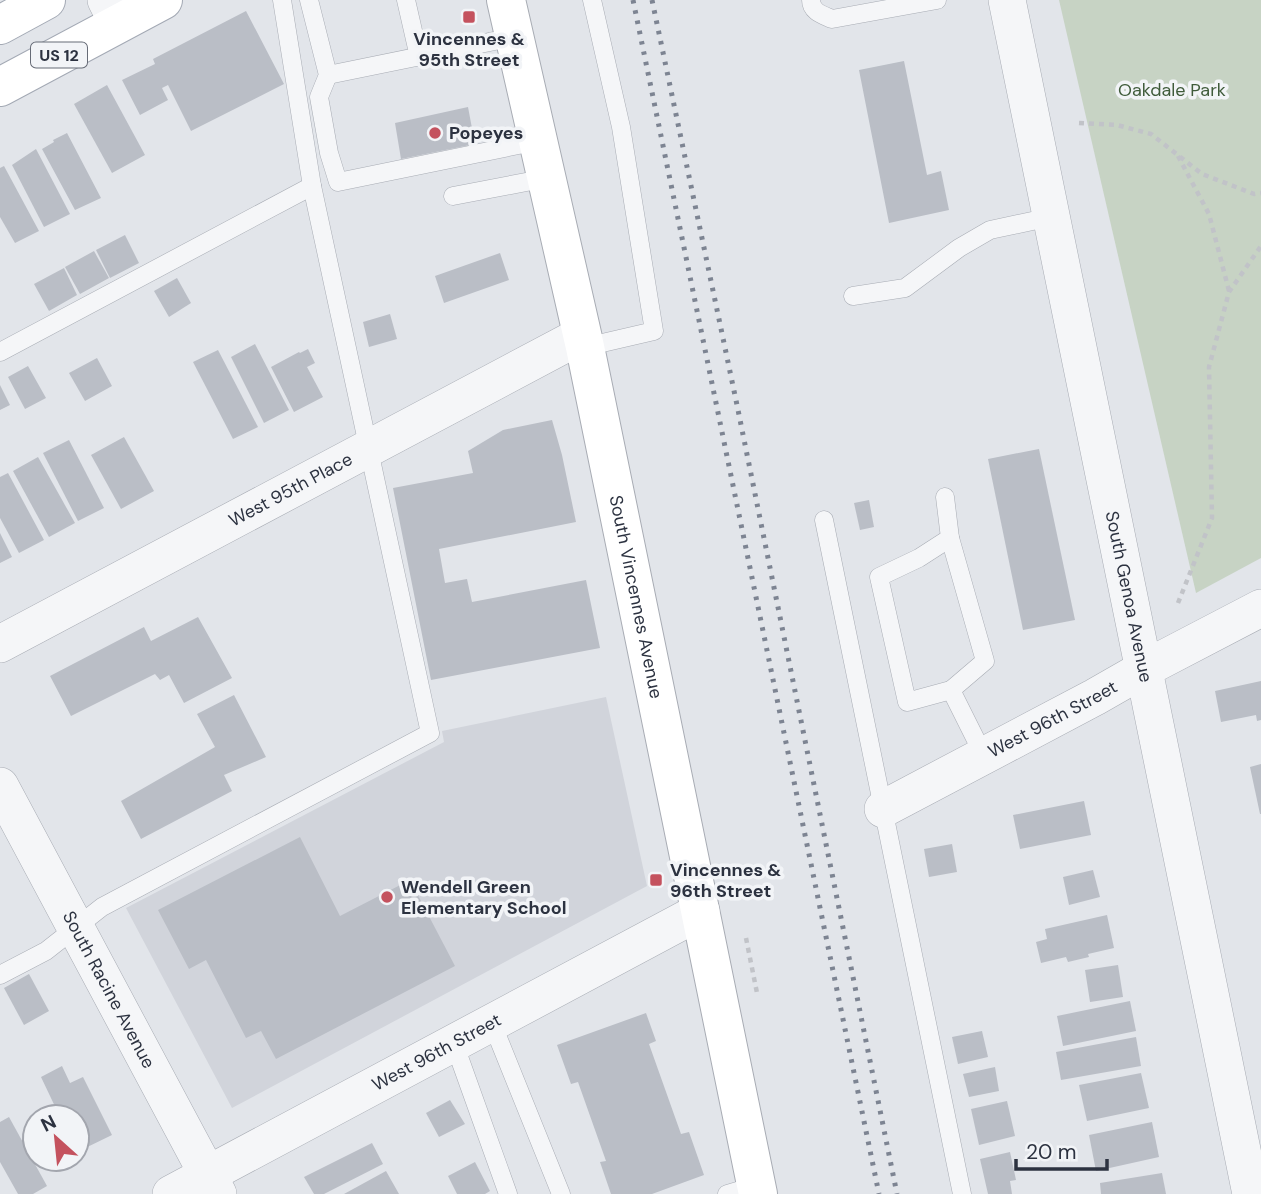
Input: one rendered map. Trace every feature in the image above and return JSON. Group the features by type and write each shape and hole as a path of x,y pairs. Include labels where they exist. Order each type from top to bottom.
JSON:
{"main road":[{"path":"0,25 46,0"},
{"name":"US 12","path":"0,87 112,12 163,0"},
{"name":"South Vincennes Avenue","path":"506,0 584,341 701,911 747,1191"}],"street":[{"name":"South Genoa Avenue","path":"1007,0 1251,1194"},
{"name":"West 95th Place","path":"0,644 369,448 584,341"},
{"name":"West 96th Street","path":"883,809 1261,608"},
{"name":"South Racine Avenue","path":"0,786 213,1184"},
{"name":"West 96th Street","path":"171,1194 213,1184 454,1043 701,911"}],"lane":[{"path":"0,975 46,951 114,900 430,733 312,186 282,0"},
{"path":"309,0 328,75 319,97 328,153 338,182 538,141"},
{"path":"406,0 419,57"},
{"path":"584,341 654,331 621,127 593,0"},
{"path":"811,0 811,5 818,13 832,19 883,4 937,0"},
{"path":"328,75 514,37"},
{"path":"453,197 547,178"},
{"path":"0,352 312,186"},
{"path":"853,296 905,288 959,248 990,230 1052,217"},
{"path":"945,497 950,538 985,661 951,690 907,702 879,577 919,558 950,538"},
{"path":"824,520 962,1194"},
{"path":"951,690 984,756"},
{"path":"492,1023 561,1194"},
{"path":"454,1043 508,1194"}],"path":[{"path":"1079,123 1117,125 1151,134 1202,174 1254,194 1261,193"},
{"path":"1176,154 1209,215 1229,292"},
{"path":"1178,603 1212,518 1209,367 1229,292 1261,246"},
{"path":"746,938 757,993"}],"shaded area":[{"name":"Wendell Green Elementary School","path":"606,697 647,886 232,1108 126,908 444,742 442,731"}],"green space":[{"name":"Oakdale Park","path":"1059,0 1261,0 1261,558 1196,593"}],"building":[{"path":"246,11 284,84 191,131 168,85 162,88 168,100 140,115 122,80 155,64 153,59"},
{"path":"904,61 927,175 941,171 949,210 889,223 859,70"},
{"path":"107,85 145,155 112,173 74,104"},
{"name":"Popeyes","path":"468,107 475,144 401,159 395,123"},
{"path":"67,133 101,198 75,210 42,149"},
{"path":"36,149 70,214 44,227 12,165"},
{"path":"4,166 39,231 15,243 0,217 0,168"},
{"path":"125,235 139,263 110,278 96,250"},
{"path":"94,251 109,278 80,294 65,267"},
{"path":"500,253 509,280 444,303 435,276"},
{"path":"64,268 77,295 49,311 34,284"},
{"path":"177,278 191,303 169,317 154,291"},
{"path":"390,314 397,339 369,347 363,322"},
{"path":"255,344 289,410 264,423 231,357"},
{"path":"308,349 315,363 307,367 323,397 294,412 271,367"},
{"path":"218,350 258,427 233,439 193,362"},
{"path":"97,358 112,386 85,401 69,373"},
{"path":"28,366 46,398 25,409 8,377"},
{"path":"0,385 10,405 0,410"},
{"path":"552,420 576,522 439,549 445,583 467,579 472,602 586,580 600,648 431,680 393,488 473,473 468,451 503,430"},
{"path":"124,437 154,491 121,509 91,455"},
{"path":"69,440 104,508 78,521 43,453"},
{"path":"1039,449 1075,620 1023,630 988,459"},
{"path":"38,457 75,523 49,537 13,471"},
{"path":"8,473 44,540 19,553 0,518 0,477"},
{"path":"869,500 874,527 860,530 854,503"},
{"path":"0,533 12,557 0,563"},
{"path":"198,617 232,678 184,703 169,675 160,680 155,674 71,716 50,676 144,627 151,641"},
{"path":"1261,681 1261,720 1257,721 1256,715 1221,722 1215,691"},
{"path":"234,695 266,757 224,775 232,791 141,839 121,801 215,747 197,714"},
{"path":"1261,764 1261,814 1260,814 1250,767"},
{"path":"1084,801 1091,835 1020,849 1013,815"},
{"path":"300,837 340,916 410,880 455,966 276,1059 261,1031 246,1038 206,960 189,969 158,910"},
{"path":"952,844 957,872 929,877 924,849"},
{"path":"1093,870 1100,897 1069,905 1063,877"},
{"path":"1107,915 1114,948 1068,962 1066,957 1041,963 1036,942 1047,939 1045,929"},
{"path":"1118,965 1123,997 1090,1002 1085,970"},
{"path":"29,974 49,1011 24,1025 4,988"},
{"path":"1130,1001 1136,1031 1063,1046 1057,1016"},
{"path":"646,1013 656,1041 649,1044 681,1134 689,1132 704,1175 652,1194 611,1194 600,1162 606,1161 578,1082 571,1084 557,1045"},
{"path":"982,1031 988,1057 958,1064 952,1037"},
{"path":"1136,1037 1141,1066 1061,1080 1056,1052"},
{"path":"62,1066 70,1083 83,1077 112,1135 91,1145 91,1103 53,1103 41,1077"},
{"path":"995,1067 999,1091 969,1097 963,1074"},
{"path":"1141,1073 1149,1108 1087,1121 1079,1085"},
{"path":"450,1100 465,1124 439,1137 426,1113"},
{"path":"1007,1101 1015,1136 979,1145 971,1109"},
{"path":"9,1117 21,1139 21,1173 40,1173 47,1186 33,1194 18,1194 0,1162 0,1122"},
{"path":"1152,1122 1159,1157 1096,1171 1089,1135"},
{"path":"372,1143 383,1164 324,1194 314,1194 304,1177"},
{"path":"1010,1152 1016,1180 1010,1181 1012,1194 988,1194 980,1159"},
{"path":"475,1162 490,1191 485,1194 457,1194 448,1176"},
{"path":"386,1171 399,1194 344,1194"},
{"path":"1162,1173 1166,1194 1101,1194 1100,1183"}],"railway":[{"path":"633,0 879,1194"},
{"path":"652,0 897,1194"}],"place":[{"name":"Vincennes & 95th Street","path":"469,17"},
{"name":"Popeyes","path":"435,133"},
{"name":"Vincennes & 96th Street","path":"656,880"},
{"name":"Wendell Green Elementary School","path":"387,897"}]}
